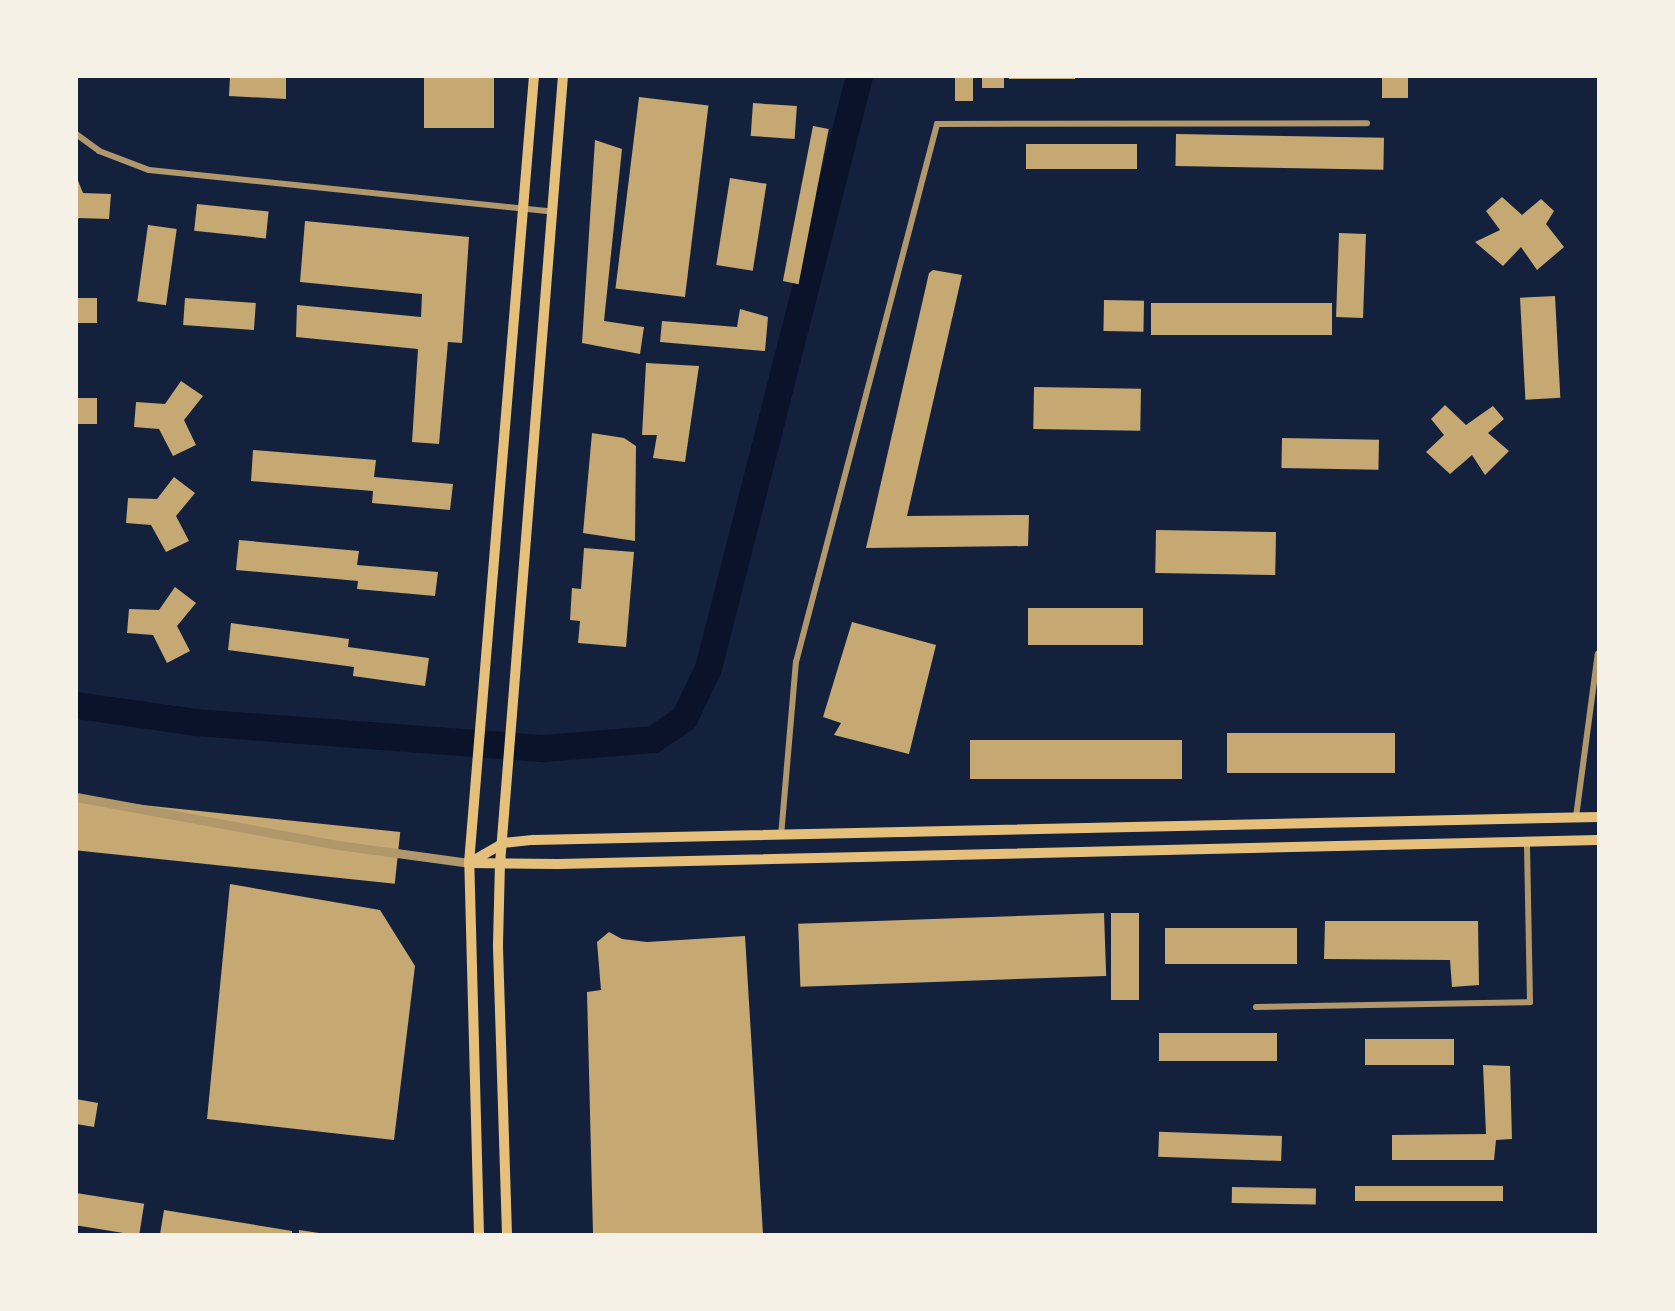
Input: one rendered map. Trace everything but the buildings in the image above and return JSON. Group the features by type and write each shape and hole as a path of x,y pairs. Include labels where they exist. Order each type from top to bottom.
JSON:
{"main road":[{"path":"479,1234 469,863 534,76"},
{"path":"507,1234 498,944 500,864 515,706 563,76"},
{"path":"469,863 503,843 1599,817"},
{"path":"469,863 1104,849 1527,844 1599,840"}],"street":[{"path":"781,837 796,662 937,124 1367,123"},
{"path":"76,134 99,152 149,170 554,212"},
{"path":"1576,817 1599,653"},
{"path":"76,797 338,845 469,863"},
{"path":"1256,1007 1530,1002 1527,844"}],"waterway":[{"path":"76,705 195,722 544,748 653,739 684,718 708,668 859,76"}]}
